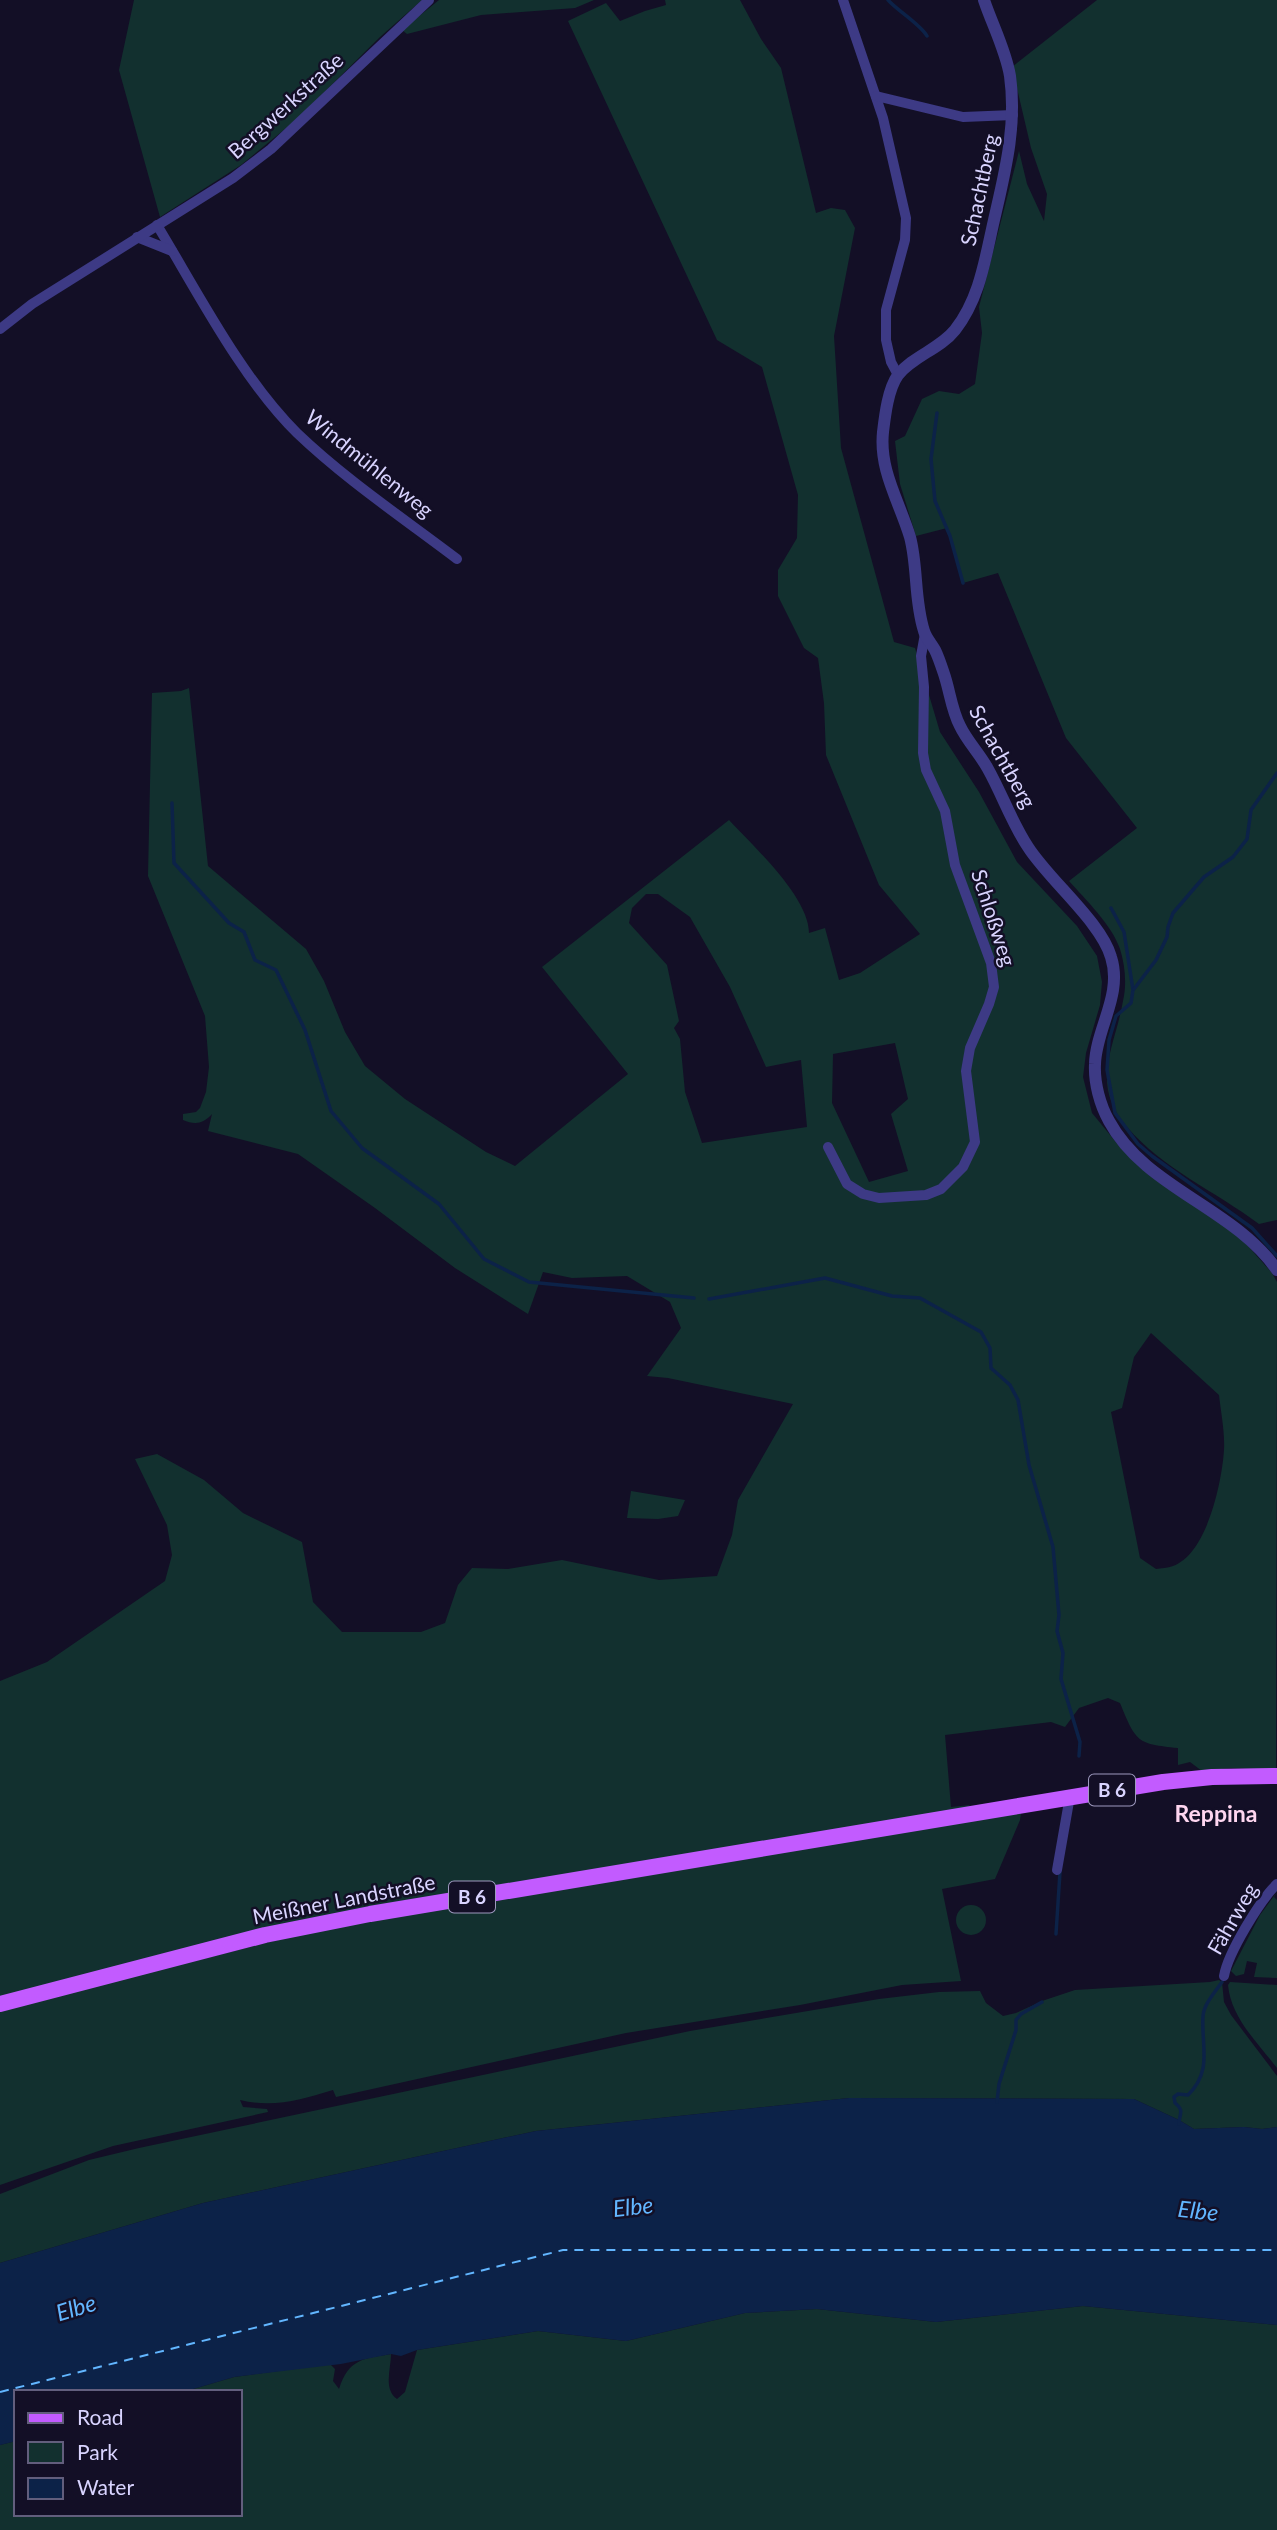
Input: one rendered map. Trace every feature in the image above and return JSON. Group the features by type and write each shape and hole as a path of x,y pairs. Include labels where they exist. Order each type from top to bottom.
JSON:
{"main road":[{"name":"B 6","path":"1070,1796 1212,1777 1277,1776"},
{"name":"Meißner Landstraße","path":"0,2004 265,1935 370,1914 1070,1796"}],"street":[{"name":"Bergwerkstraße","path":"0,329 32,304 233,178 271,149 429,0"},
{"path":"843,0 876,96 906,218 905,240 886,310 886,340 891,362 898,375"},
{"name":"Schachtberg","path":"984,0 1009,71 1013,115 1011,144 982,276 972,304 939,346 898,375 891,391 883,441 887,477 911,539 917,599 925,634 936,651 960,728 987,766 1026,845 1098,932 1112,960 1112,1000 1095,1063 1097,1086 1109,1121 1140,1160 1238,1229 1261,1249 1277,1270"},
{"path":"876,96 962,117 1013,115"},
{"name":"Windmühlenweg","path":"157,225 266,398 297,432 332,462 457,558"},
{"path":"137,237 172,251"},
{"name":"Schloßweg","path":"828,1146 847,1184 863,1194 879,1198 926,1195 941,1189 963,1167 975,1143 966,1072 970,1048 989,1004 993,987 991,963 955,865 945,811 926,770 923,754 924,687 921,656 925,634"},
{"path":"1057,1870 1070,1796"},
{"name":"Fährweg","path":"1224,1976 1226,1966 1244,1931 1269,1891 1277,1884"}],"green space":[{"path":"134,0 422,0 380,37 296,120 241,165 160,217 119,70"},
{"path":"439,0 594,0 575,8 481,15 407,34 402,30"},
{"path":"665,0 740,0 761,39 781,68 816,213 831,208 845,210 855,228 834,336 841,448 894,642 915,648 940,732 979,792 1017,862 1077,926 1097,956 1102,982 1100,1005 1086,1053 1083,1077 1092,1113 1120,1147 1240,1237 1277,1282 1276,1770 1231,1768 1202,1771 1190,1762 1178,1765 1178,1748 1154,1745 1140,1739 1130,1726 1120,1703 1108,1698 1079,1708 1065,1727 1051,1722 945,1735 951,1807 970,1805 967,1808 385,1904 0,1998 0,1681 47,1662 165,1581 172,1555 167,1525 135,1459 157,1454 204,1480 243,1513 302,1542 313,1602 342,1632 421,1632 445,1623 458,1585 472,1568 508,1569 562,1560 659,1580 717,1576 732,1535 738,1500 793,1404 647,1376 681,1328 670,1302 627,1276 572,1278 543,1272 528,1314 455,1268 298,1154 208,1131 212,1114 199,1123 183,1120 183,1114 196,1112 200,1108 206,1092 209,1067 205,1016 148,876 152,693 189,688 208,866 306,949 324,981 345,1032 365,1066 405,1099 486,1152 515,1166 628,1074 542,967 729,820 790,888 807,919 809,933 825,928 839,980 860,973 920,934 879,885 826,755 824,703 818,658 804,648 778,596 778,570 797,538 798,495 762,367 717,340 568,21 606,3 620,21 666,5","holes":["646,894 658,894 690,917 730,987 766,1067 801,1060 807,1127 702,1143 685,1092 680,1039 674,1028 679,1021 667,965 629,923 632,908","895,1043 908,1099 891,1114 908,1171 869,1182 832,1103 833,1054","1151,1333 1219,1395 1223,1429 1224,1450 1220,1480 1204,1532 1185,1559 1173,1566 1156,1569 1140,1558 1111,1412 1122,1408 1134,1357"]},
{"path":"1097,0 1277,0 1277,1220 1259,1224 1157,1155 1127,1127 1116,1111 1109,1095 1107,1080 1124,995 1123,961 1111,931 1069,881 1137,828 1066,738 998,573 963,583 947,528 916,536 900,484 895,441 905,436 922,399 939,391 959,394 975,384 982,333 979,307 1019,151 1027,184 1044,221 1047,194 1031,148 1012,67"},
{"path":"631,1491 685,1500 678,1516 658,1519 627,1518"},
{"path":"1021,1813 995,1879 942,1889 961,1981 902,1985 800,2005 626,2033 336,2097 333,2090 298,2100 275,2103 240,2100 243,2107 267,2109 268,2112 113,2146 0,2185 0,2010 294,1936 431,1910"},
{"path":"1277,1892 1274,1897 1277,1900 1277,1978 1254,1977 1257,1963 1247,1961 1244,1974 1236,1976 1231,1971 1260,1915"},
{"path":"971,1905 977,1906 985,1914 985,1926 977,1934 971,1935 965,1934 957,1926 956,1920 957,1914 965,1906"},
{"path":"1219,1980 1222,1982 1224,2002 1231,2015 1277,2076 1277,2127 1194,2129 1134,2099 849,2098 536,2131 203,2203 0,2263 0,2194 89,2160 139,2148 690,2031 879,1999 939,1992 980,1991 986,2003 1003,2016 1075,1990"},
{"path":"1230,1982 1277,1985 1277,2068 1240,2019 1230,1997"},
{"path":"1083,2306 1277,2325 1277,2530 0,2530 0,2445 14,2442 14,2516 242,2516 242,2390 190,2390 234,2377 330,2364 335,2369 333,2381 339,2389 352,2366 364,2359 391,2354 389,2384 397,2399 405,2392 417,2350 538,2331 626,2341 745,2313 817,2309 936,2322"}],"water":[{"name":"Elbe","path":"849,2098 1134,2099 1194,2129 1277,2127 1277,2325 1083,2306 936,2322 817,2309 745,2313 626,2341 538,2331 417,2350 401,2356 391,2354 341,2364 234,2377 190,2390 14,2390 14,2442 0,2445 0,2263 203,2203 536,2131"}],"waterway":[{"path":"888,0 927,36"},
{"path":"937,413 931,459 935,501 950,536 963,583"},
{"path":"1134,989 1156,960 1167,937 1173,913 1204,877 1233,857 1247,839 1251,810 1277,773"},
{"path":"172,803 174,863 229,923 244,932 255,960 276,970 305,1030 331,1111 362,1148 439,1204 484,1259 529,1282 694,1298"},
{"path":"1111,908 1124,932 1133,990 1131,1003 1116,1016 1109,1040 1107,1070 1115,1113 1138,1144 1252,1228 1277,1256"},
{"path":"709,1299 825,1278 892,1296 920,1298 981,1332 990,1348 991,1368 1010,1385 1018,1400 1029,1465 1053,1547 1059,1615 1057,1631 1063,1653 1061,1679 1080,1742 1079,1756"},
{"path":"1056,1934 1060,1872"},
{"path":"1179,2124 1181,2111 1174,2097 1178,2094 1188,2095 1201,2077 1204,2012 1222,1982"},
{"path":"997,2102 999,2084 1016,2030 1016,2020 1042,2002"}],"ferry route":[{"path":"0,2392 563,2250 1277,2250"}],"district":[{"name":"Reppina","path":"1216,1814"}]}
